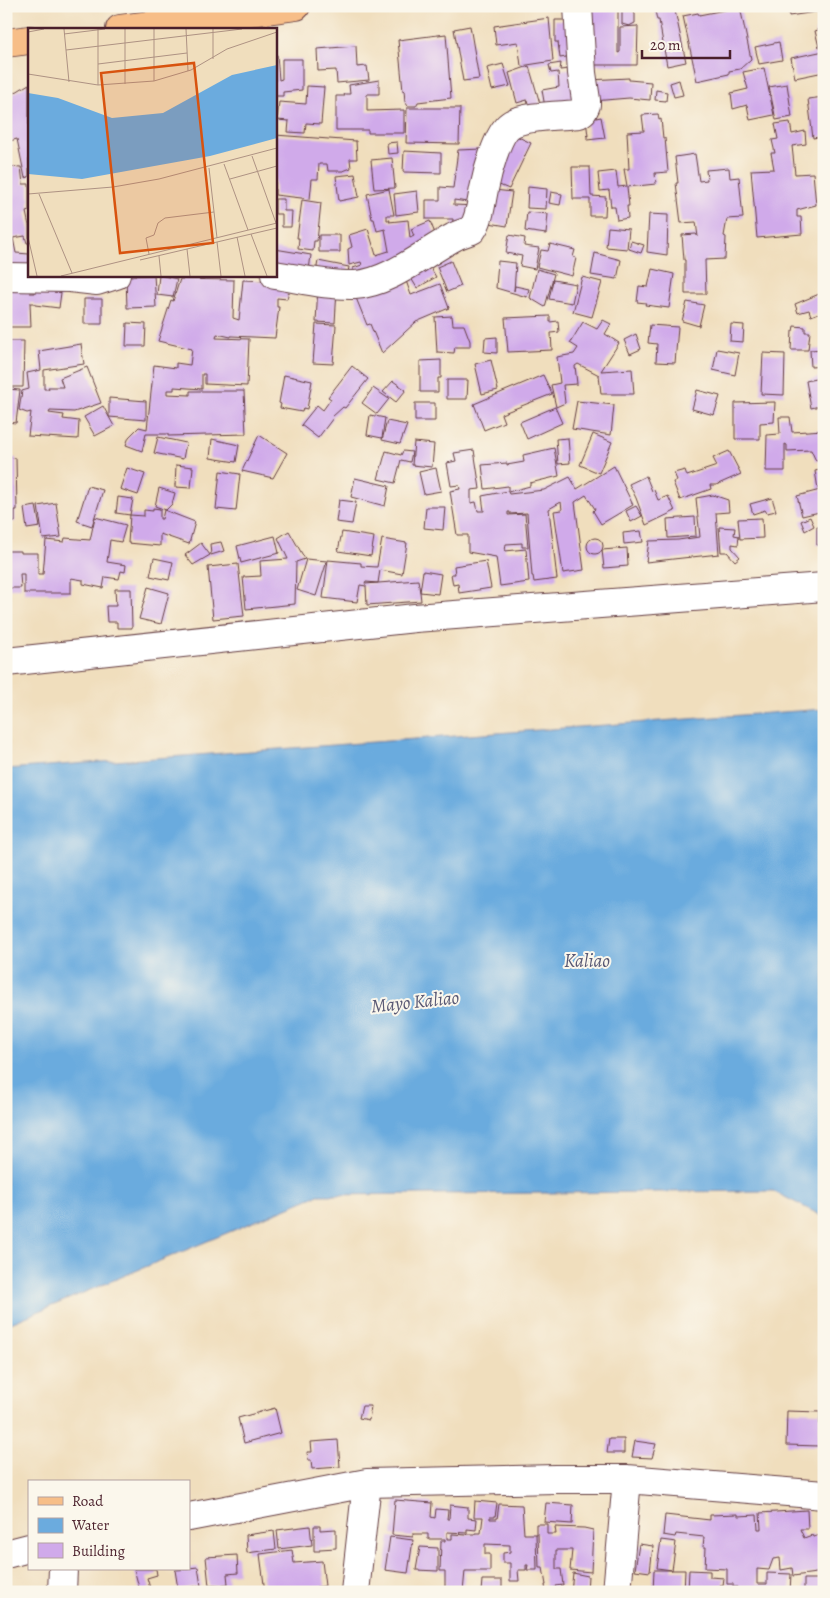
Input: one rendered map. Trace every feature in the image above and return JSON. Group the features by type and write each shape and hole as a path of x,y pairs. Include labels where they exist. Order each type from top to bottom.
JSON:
{"main road":[{"path":"128,28 296,6"},
{"path":"6,43 28,40"}],"street":[{"path":"276,274 336,285 356,285 372,282 402,269 454,237 472,230 477,220 488,168 500,140 510,125 524,119 579,114 583,111 586,100 582,73 578,6"},
{"path":"6,277 70,278 97,281 113,276"},
{"path":"6,662 415,618 824,587"},
{"path":"617,1592 627,1479"},
{"path":"190,1517 367,1483 627,1479 824,1495"},
{"path":"355,1592 367,1483"},
{"path":"6,1554 28,1548"},
{"path":"62,1592 64,1570"}],"water":[{"name":"Kaliao","path":"824,709 824,1217 773,1191 318,1195 6,1325 6,769"}],"building":[{"path":"654,6 674,6 686,62 667,66 659,20 657,20"},
{"path":"788,6 821,6 822,11 789,16"},
{"path":"740,7 751,59 740,69 729,71 729,74 697,81 683,16 698,13 699,15"},
{"path":"587,9 618,9 618,53 620,52 620,27 638,26 637,65 587,65"},
{"path":"622,10 632,10 635,14 635,23 629,26 622,24"},
{"path":"549,18 553,61 521,66 518,42 496,45 494,26"},
{"path":"555,20 575,20 578,55 560,58 558,42 555,42"},
{"path":"470,26 479,79 463,81 454,29"},
{"path":"824,28 824,46 819,47 815,31"},
{"path":"446,34 451,98 418,102 416,106 408,106 405,102 403,91 398,40"},
{"path":"779,42 782,60 759,64 755,47"},
{"path":"356,46 357,67 367,66 369,80 337,83 336,70 318,71 317,49"},
{"path":"824,51 824,72 795,78 791,58"},
{"path":"276,55 279,80 282,79 282,59 302,59 302,90 283,92 283,96 276,96"},
{"path":"561,63 560,70 578,68 578,107 546,113 542,90 559,87 558,72 551,73 549,65"},
{"path":"503,64 510,86 492,90 487,68"},
{"path":"529,66 541,107 530,110 527,100 517,103 509,73"},
{"path":"764,68 774,115 750,120 747,105 733,109 731,93 748,89 743,72"},
{"path":"629,78 629,80 651,82 650,100 629,98 593,101 589,80"},
{"path":"379,80 379,94 367,94 367,111 404,110 404,133 368,133 368,130 336,130 336,96 350,94 349,85"},
{"path":"679,80 683,95 674,97 670,83"},
{"path":"787,84 792,117 776,120 769,87"},
{"path":"28,85 28,177 25,178 17,139 6,142 6,98"},
{"path":"307,86 324,87 321,124 306,123 305,133 288,132 289,121 277,120 279,102 306,104"},
{"path":"656,90 667,92 666,101 655,100"},
{"path":"824,97 824,136 813,138 808,99"},
{"path":"407,108 460,108 459,144 406,143"},
{"path":"658,114 659,120 661,119 663,138 665,138 668,172 655,173 656,184 627,187 628,218 617,220 615,207 611,207 609,190 600,191 598,173 616,171 618,187 627,186 624,169 629,169 627,132 644,131 642,115"},
{"path":"601,117 605,138 587,140 586,120"},
{"path":"790,122 792,134 805,131 806,144 792,146 795,174 813,173 816,205 797,210 797,217 801,217 802,234 757,238 751,170 774,169 771,153 775,153 772,140 778,139 775,124"},
{"path":"276,135 356,141 357,159 350,159 351,168 343,171 328,171 327,164 319,164 318,179 312,179 310,199 276,195"},
{"path":"514,135 531,143 509,189 492,182"},
{"path":"397,142 398,153 388,154 387,143"},
{"path":"483,149 474,203 454,200 454,205 476,206 472,228 452,229 453,219 426,219 426,200 440,200 440,187 453,188 458,150"},
{"path":"404,151 441,153 441,173 403,172"},
{"path":"695,154 699,181 707,180 706,170 729,168 730,178 739,177 743,218 727,219 724,236 726,237 725,259 705,260 706,294 685,294 685,260 682,235 696,234 698,237 696,222 681,223 676,183 678,183 675,157"},
{"path":"392,158 395,188 374,189 371,160"},
{"path":"6,166 21,167 23,184 28,184 28,211 26,212 28,243 25,236 13,238 16,253 28,254 28,272 6,271"},
{"path":"572,167 590,167 591,196 606,197 605,216 590,216 590,199 573,199"},
{"path":"355,174 359,197 339,201 336,176"},
{"path":"528,187 547,189 546,209 527,208"},
{"path":"389,189 394,215 387,215 387,220 390,220 389,222 408,220 410,238 414,236 411,229 430,221 440,246 354,282 353,268 362,265 361,262 349,265 348,249 352,247 349,235 368,229 376,255 389,251 385,229 377,231 374,219 372,219 367,194"},
{"path":"494,190 512,192 507,226 489,223"},
{"path":"417,191 419,212 396,215 394,194"},
{"path":"551,192 562,194 560,205 549,203"},
{"path":"276,199 284,199 284,211 292,211 291,227 282,227 282,214 276,214"},
{"path":"302,200 321,203 317,241 314,241 313,251 298,249 299,238 297,238"},
{"path":"527,212 548,214 546,234 525,231"},
{"path":"649,214 668,215 667,255 647,252"},
{"path":"608,227 629,229 627,249 606,247"},
{"path":"319,235 340,235 340,252 319,252"},
{"path":"509,235 525,238 524,246 539,248 535,269 520,266 522,256 506,253"},
{"path":"631,241 644,245 641,253 629,249"},
{"path":"550,244 575,250 573,257 576,258 572,276 537,267 541,250 548,251"},
{"path":"276,249 311,255 308,278 276,272"},
{"path":"595,253 621,260 617,279 591,275"},
{"path":"318,261 349,267 346,283 315,278"},
{"path":"451,261 461,286 447,292 437,267"},
{"path":"498,261 516,263 514,291 515,286 529,289 527,297 496,288"},
{"path":"427,262 436,277 417,288 408,273"},
{"path":"537,269 554,274 545,307 530,298"},
{"path":"652,269 674,274 669,308 637,302 639,286 648,287"},
{"path":"404,275 411,295 440,284 449,308 416,322 382,353 370,324 367,325 354,293"},
{"path":"126,276 154,276 156,307 127,308"},
{"path":"159,276 177,279 173,297 157,295"},
{"path":"582,277 602,282 592,317 573,312"},
{"path":"180,279 234,280 233,318 239,320 243,280 291,282 287,299 277,298 277,307 279,307 275,338 231,337 217,334 216,338 249,339 247,386 205,384 205,374 202,374 202,389 174,387 174,390 167,390 167,394 190,395 190,391 244,391 246,434 168,436 168,434 146,434 142,451 126,445 129,437 139,427 147,429 154,365 176,368 176,363 190,365 192,349 158,341"},
{"path":"553,280 576,284 572,303 549,299"},
{"path":"30,282 30,293 35,293 36,284 62,285 59,308 30,303 31,327 6,327 6,283"},
{"path":"318,286 337,289 335,323 316,322"},
{"path":"824,292 824,311 811,316 809,310 798,313 795,304"},
{"path":"84,299 102,299 102,324 84,324"},
{"path":"687,302 704,305 699,326 682,321"},
{"path":"452,316 453,325 464,325 470,341 470,347 455,347 454,353 437,352 435,317"},
{"path":"550,316 550,322 558,321 559,332 551,333 552,350 508,352 505,318"},
{"path":"603,320 611,324 605,334 619,343 601,371 632,369 634,394 601,394 599,375 578,364 575,366 577,384 563,385 565,403 556,407 551,385 560,383 557,357 574,354 578,348 570,343 583,322 597,329"},
{"path":"127,323 146,324 145,346 126,346"},
{"path":"316,324 336,325 333,364 313,363"},
{"path":"731,324 744,325 743,342 730,341"},
{"path":"650,325 678,327 675,363 656,362 657,344 648,343"},
{"path":"794,326 805,327 805,332 810,332 808,350 791,350"},
{"path":"636,334 641,349 630,354 624,340"},
{"path":"497,337 497,353 484,352 485,338"},
{"path":"6,341 24,341 23,387 6,387"},
{"path":"81,344 84,364 44,370 44,389 49,389 48,387 63,387 60,378 87,367 101,403 74,412 50,411 49,413 64,415 63,419 79,421 78,439 28,436 31,412 27,413 19,410 22,391 29,389 27,373 41,370 39,351"},
{"path":"717,349 739,353 735,375 713,370"},
{"path":"824,349 824,366 811,367 810,350"},
{"path":"763,353 785,354 784,395 761,394"},
{"path":"441,360 441,378 438,378 438,392 420,392 420,361"},
{"path":"491,360 498,390 482,394 475,364"},
{"path":"352,366 368,379 345,408 343,407 332,417 318,438 301,425 317,405 323,410 331,399 328,397"},
{"path":"824,372 824,405 811,408 806,381 820,378 819,373"},
{"path":"284,375 312,381 307,409 303,408 302,412 280,408 281,404 279,403"},
{"path":"543,375 552,394 501,414 504,422 484,430 474,404"},
{"path":"447,380 468,380 467,399 447,399"},
{"path":"393,381 406,390 396,402 383,392"},
{"path":"373,388 389,399 377,414 362,403"},
{"path":"6,389 20,390 16,423 6,422"},
{"path":"697,390 720,396 714,415 692,409"},
{"path":"109,398 146,401 146,420 109,417"},
{"path":"577,401 614,405 611,435 572,429"},
{"path":"775,402 774,422 760,423 760,439 735,439 735,403"},
{"path":"415,403 435,403 435,421 415,421"},
{"path":"103,406 114,426 95,436 84,417"},
{"path":"555,407 562,423 527,439 520,422"},
{"path":"370,415 385,418 382,438 367,435"},
{"path":"779,417 790,417 792,432 824,430 824,449 821,450 824,459 816,461 811,450 787,451 787,445 785,444 785,471 766,471 767,435 780,434"},
{"path":"387,421 407,425 400,444 382,440"},
{"path":"593,434 612,442 599,473 580,465"},
{"path":"259,435 287,453 273,478 242,471"},
{"path":"158,437 186,443 183,459 154,453"},
{"path":"568,438 570,463 558,464 556,439"},
{"path":"212,439 239,445 236,462 210,458"},
{"path":"414,442 434,444 432,467 412,465"},
{"path":"554,448 559,476 530,483 530,486 508,492 509,494 544,490 570,477 577,489 614,466 633,505 601,524 593,511 595,509 586,495 575,502 584,570 563,573 554,511 562,510 561,502 549,509 557,579 534,582 527,513 510,514 508,512 508,515 525,514 528,547 522,547 522,543 506,544 505,551 526,549 529,582 500,586 496,557 468,552 468,535 457,535 450,491 460,489 459,485 451,486 447,463 456,461 454,453 474,450 480,489 471,490 471,503 476,502 478,511 484,511 482,496 508,491 508,486 485,489 482,465 507,463 507,465 524,462 523,455"},
{"path":"386,451 401,455 403,451 412,452 410,462 401,460 395,483 378,479"},
{"path":"729,451 741,474 716,485 710,485 711,489 680,500 673,482 677,480 674,473 685,470 687,476 717,466 713,458"},
{"path":"6,457 16,458 17,510 15,510 15,522 6,522"},
{"path":"176,465 193,467 191,488 175,487"},
{"path":"127,468 145,474 138,495 120,489"},
{"path":"436,468 441,491 424,494 419,472"},
{"path":"824,469 824,488 818,489 815,471"},
{"path":"220,471 240,474 236,511 216,509"},
{"path":"646,476 658,500 668,496 675,511 646,525 629,484"},
{"path":"355,478 389,486 385,506 351,497"},
{"path":"88,486 103,490 92,526 77,521"},
{"path":"159,488 175,493 172,504 166,510 155,506"},
{"path":"824,489 824,511 802,516 797,496"},
{"path":"713,495 728,500 729,512 716,513 719,554 646,562 649,541 700,537 696,498"},
{"path":"118,497 133,499 130,515 116,513"},
{"path":"772,498 776,511 767,513 765,510 753,514 750,504"},
{"path":"339,500 356,502 352,524 336,522"},
{"path":"56,503 61,537 43,539 38,506"},
{"path":"36,506 40,527 27,529 24,508"},
{"path":"636,506 642,516 631,522 626,511"},
{"path":"426,507 445,507 443,530 424,528"},
{"path":"153,508 160,509 160,519 162,519 164,510 195,522 189,544 160,534 160,546 128,543 130,515 144,516 144,510 153,511"},
{"path":"95,517 126,525 121,542 110,540 107,562 126,565 125,572 121,571 119,579 105,577 103,588 83,584 83,580 71,578 71,593 24,593 24,574 20,574 21,588 6,588 6,551 38,553 38,574 43,574 46,540 64,542 65,538 90,540"},
{"path":"695,517 696,536 668,538 667,519"},
{"path":"810,517 814,526 805,531 801,521"},
{"path":"762,518 763,538 740,539 738,519"},
{"path":"719,527 735,528 734,535 739,536 738,545 732,544 732,548 740,557 735,561 727,552 721,552"},
{"path":"817,527 824,527 824,545 817,545"},
{"path":"289,531 305,559 296,562 295,604 246,609 243,577 261,576 260,561 288,559 278,538"},
{"path":"641,531 643,542 624,544 623,533"},
{"path":"342,532 374,537 371,556 338,551"},
{"path":"275,536 279,553 241,563 237,546"},
{"path":"595,538 601,540 603,546 601,552 595,554 589,552 587,546 589,540"},
{"path":"382,539 407,543 402,574 380,570 378,583 366,582 365,584 418,580 421,601 367,605 366,586 360,585 357,602 323,598 328,560 361,563 361,566 377,567"},
{"path":"221,542 224,551 211,555 210,544"},
{"path":"201,543 210,555 193,565 185,555"},
{"path":"627,548 628,566 604,568 602,550"},
{"path":"154,558 173,562 169,580 150,576"},
{"path":"306,559 327,561 316,596 297,590"},
{"path":"486,561 491,588 459,593 458,584 453,585 451,574 455,574 454,566"},
{"path":"238,564 244,616 213,619 208,567"},
{"path":"423,571 441,574 438,594 420,592"},
{"path":"148,587 169,593 161,624 139,619"},
{"path":"115,589 131,589 132,628 117,628 117,622 107,622 106,606 116,606"},
{"path":"362,1406 371,1406 369,1420 359,1418"},
{"path":"275,1408 281,1433 244,1443 238,1418"},
{"path":"787,1411 820,1412 819,1446 786,1445"},
{"path":"609,1439 624,1439 624,1453 607,1453"},
{"path":"338,1440 340,1467 312,1469 311,1460 308,1460 307,1452 312,1452 311,1442"},
{"path":"635,1441 656,1444 652,1458 632,1457"},
{"path":"395,1500 432,1503 431,1517 435,1518 436,1509 448,1510 447,1519 449,1519 450,1505 468,1507 468,1518 477,1519 476,1530 467,1529 467,1533 447,1532 447,1539 452,1539 452,1534 481,1533 483,1517 474,1517 475,1501 497,1503 495,1517 490,1517 490,1519 497,1519 499,1504 522,1505 524,1534 536,1534 537,1570 527,1570 528,1565 526,1565 526,1570 518,1570 519,1581 510,1581 510,1563 503,1563 503,1553 510,1552 510,1545 485,1544 485,1554 490,1554 490,1571 465,1571 463,1592 445,1592 445,1571 440,1571 441,1541 445,1541 445,1539 428,1539 428,1534 413,1534 413,1537 392,1535"},
{"path":"546,1503 573,1505 572,1524 544,1522"},
{"path":"807,1510 808,1529 800,1529 804,1538 824,1534 824,1572 793,1576 792,1568 781,1570 780,1558 773,1559 769,1570 757,1569 757,1584 767,1584 767,1573 791,1574 790,1592 688,1592 689,1570 710,1571 710,1577 724,1578 723,1585 720,1585 720,1588 737,1589 737,1587 733,1587 733,1584 727,1584 727,1569 705,1568 706,1547 703,1547 704,1537 676,1534 675,1537 663,1535 665,1515 710,1520 710,1515 757,1515 758,1529 761,1529 760,1513"},
{"path":"536,1524 547,1524 547,1534 556,1534 555,1527 593,1530 591,1572 570,1570 572,1550 556,1550 556,1569 561,1569 563,1585 555,1586 558,1592 546,1592 543,1568 539,1568"},
{"path":"310,1526 312,1545 279,1549 277,1530"},
{"path":"314,1526 320,1526 320,1530 336,1529 336,1548 314,1551"},
{"path":"274,1531 276,1549 247,1553 246,1535"},
{"path":"390,1537 413,1540 408,1573 385,1570"},
{"path":"661,1540 676,1542 672,1570 657,1568"},
{"path":"639,1544 653,1546 650,1572 635,1570"},
{"path":"420,1547 438,1548 438,1571 416,1570"},
{"path":"292,1550 294,1563 322,1561 325,1586 316,1587 316,1592 286,1592 286,1590 265,1592 260,1554"},
{"path":"237,1555 238,1573 227,1574 228,1584 209,1586 206,1557"},
{"path":"198,1567 201,1586 178,1589 175,1570 190,1570 190,1568"},
{"path":"134,1570 156,1570 157,1575 147,1578 150,1588 140,1591"},
{"path":"654,1570 685,1570 684,1592 653,1592"},
{"path":"573,1573 588,1576 587,1592 571,1592"},
{"path":"804,1579 824,1579 824,1592 804,1592"},
{"path":"482,1580 502,1580 502,1592 481,1592"}],"water label":[{"name":"Mayo Kaliao","path":"415,1001"}]}
